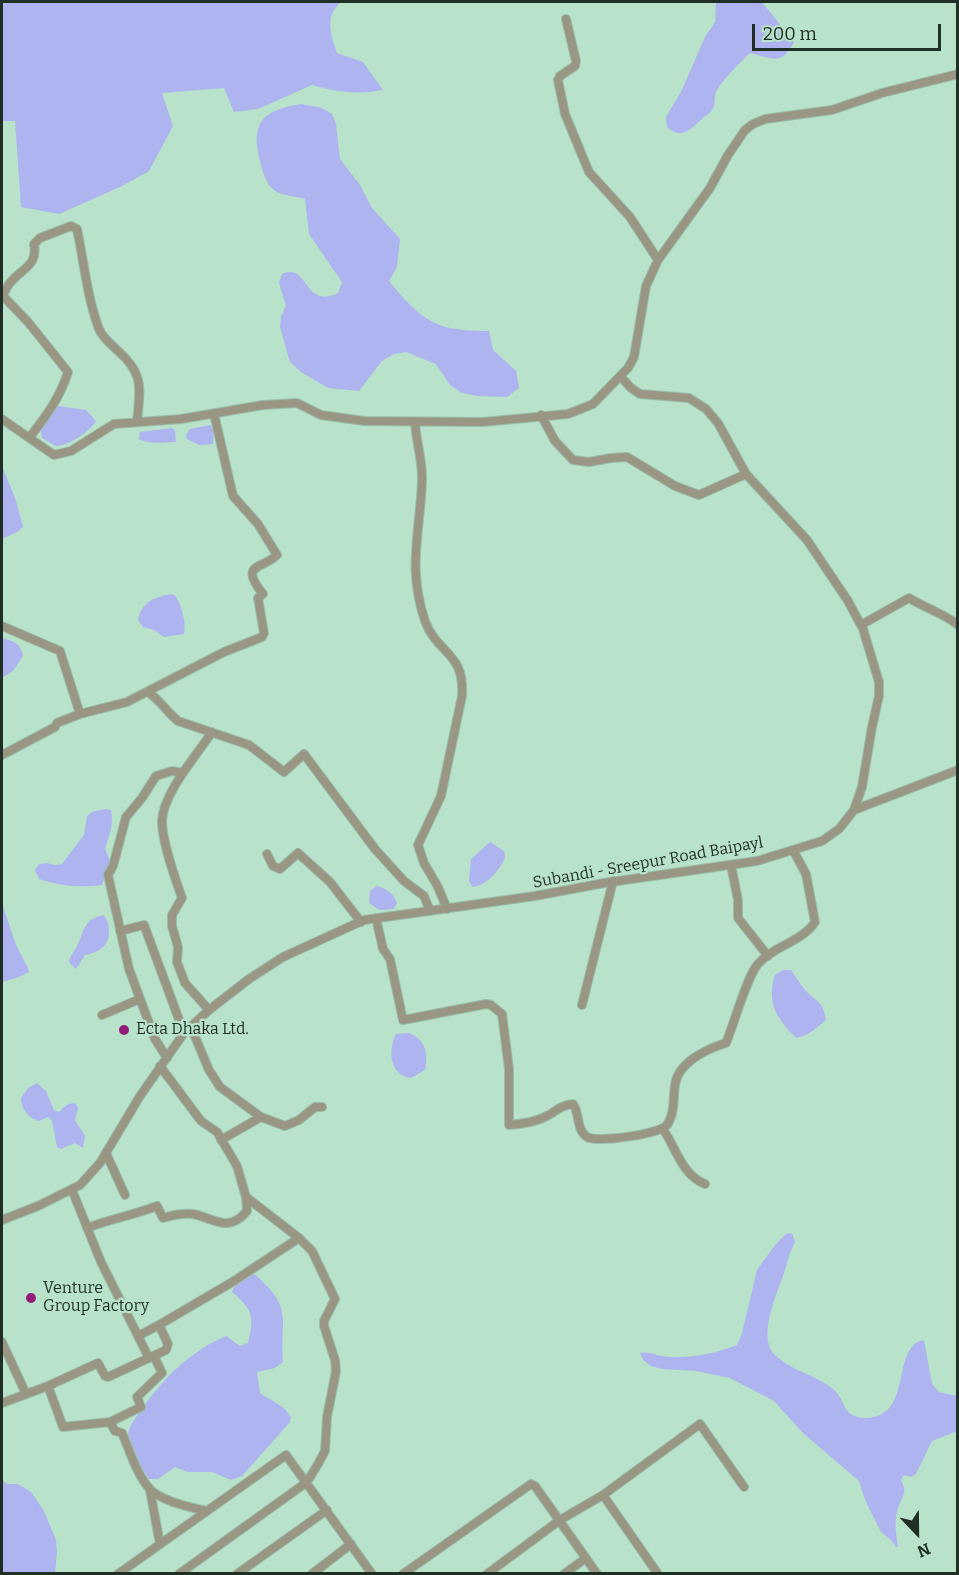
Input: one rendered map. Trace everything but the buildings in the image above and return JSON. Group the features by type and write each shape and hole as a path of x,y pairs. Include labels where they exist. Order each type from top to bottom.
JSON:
{"street":[{"path":"566,19 576,61 575,66 560,76 558,80 565,114 589,172 630,217 658,260"},
{"path":"2,420 54,455 71,451 114,424 181,419 263,405 297,403 321,415 364,422 483,422 568,414 593,404 621,377 634,357 646,286 658,260 710,188 738,139 753,124 765,119 832,110 882,93 957,74"},
{"path":"30,437 53,407 63,389 68,372 3,296 10,283 31,263 36,254 34,244 40,238 71,226 77,229 99,332 124,356 136,372 141,386 137,422"},
{"name":"Subandi - Sreepur Road Baipayl","path":"2,1220 80,1185 100,1163 160,1066 184,1034 209,1010 249,979 283,957 361,922 376,918 757,861 822,841 839,829 854,810 862,787 879,696 876,671 861,625 848,601 807,540 746,474 718,423 706,409 689,398 640,394 621,377"},
{"path":"2,755 49,730 57,723 80,714 127,702 224,652 262,637 264,633 258,598 263,594 255,581 253,571 277,555 258,524 233,496 214,414"},
{"path":"541,415 555,441 573,460 589,462 627,457 675,486 699,495 746,474"},
{"path":"415,422 422,483 415,545 415,579 425,621 432,636 454,661 462,675 463,683 441,796 418,845 424,863 447,909"},
{"path":"861,625 909,598 926,609 946,616 957,625"},
{"path":"2,626 60,651 80,714"},
{"path":"148,692 157,698 170,715 178,721 249,745 284,772 304,754 375,849 404,881 423,896 430,911"},
{"path":"209,1010 185,983 177,962 178,947 172,926 172,915 182,898 171,868 162,820 175,785 212,732"},
{"path":"854,810 957,770"},
{"path":"167,1058 155,1039 129,969 108,875 113,866 126,817 156,776 172,771 183,773"},
{"path":"376,918 383,949 390,959 403,1020 486,1004 491,1005 502,1014 508,1069 509,1125 525,1123 548,1115 555,1109 573,1104 577,1109 584,1135 589,1138 632,1135 663,1129 669,1122 675,1083 680,1073 707,1050 726,1043 757,964 811,929 814,922 806,874 793,850"},
{"path":"267,854 273,866 280,868 297,853 330,882 361,922"},
{"path":"731,865 738,900 738,918 768,956"},
{"path":"582,1005 613,881"},
{"path":"120,931 144,925 184,1034"},
{"path":"102,1015 140,999"},
{"path":"191,1027 209,1070 220,1087 261,1117 285,1126 299,1120 315,1107 322,1107"},
{"path":"87,1228 157,1206 163,1218 179,1214 194,1214 210,1221 225,1223 241,1218 246,1211 246,1197 237,1166 217,1132 201,1121 160,1066"},
{"path":"221,1140 261,1117"},
{"path":"663,1129 672,1142 681,1163 697,1181 705,1184"},
{"path":"106,1153 125,1195"},
{"path":"48,1386 63,1427 110,1422 141,1407 137,1397 162,1373 138,1336 101,1262 72,1190"},
{"path":"179,1574 307,1482 325,1451 327,1417 336,1371 335,1360 324,1326 326,1315 335,1299 312,1251 299,1238 246,1197"},
{"path":"138,1336 234,1281 299,1238"},
{"path":"2,1403 48,1386 98,1363 105,1376 108,1377 152,1357 168,1347 159,1325"},
{"path":"2,1342 26,1394"},
{"path":"110,1422 115,1431 122,1433 150,1490 160,1544"},
{"path":"487,1574 560,1520 603,1495 700,1424 744,1487"},
{"path":"118,1574 286,1455 372,1574"},
{"path":"403,1574 531,1484 535,1486 560,1520 597,1574"},
{"path":"150,1490 174,1502 206,1511"},
{"path":"603,1495 658,1574"},
{"path":"237,1574 327,1510"},
{"path":"312,1574 351,1545"},
{"path":"564,1574 586,1558"}],"water":[{"path":"2,2 341,2 332,13 330,26 337,53 363,62 383,90 347,92 312,85 258,109 234,112 224,88 162,93 173,126 149,171 122,186 59,214 21,207 15,121 2,121"},
{"path":"716,2 762,2 794,42 780,58 775,59 750,53 719,87 711,112 689,130 677,133 667,127 666,117 681,92 705,37 715,22"},
{"path":"301,104 322,108 332,114 336,124 340,159 360,185 372,208 400,239 397,267 389,281 411,306 431,321 455,329 489,331 493,350 516,371 519,388 507,397 462,393 450,385 436,364 406,352 394,354 382,361 359,391 328,388 301,372 290,362 280,327 281,316 286,306 279,283 282,274 291,272 297,274 318,296 327,297 338,293 342,282 309,234 305,199 285,195 271,187 263,173 257,148 259,127 269,114"},
{"path":"58,406 86,410 96,421 78,438 56,446 42,438 41,429"},
{"path":"210,425 214,430 213,444 199,445 187,439 186,435 190,429"},
{"path":"172,428 175,431 176,442 152,443 139,439 140,432"},
{"path":"2,466 23,526 19,531 2,539"},
{"path":"173,594 183,613 184,634 164,637 154,630 143,627 138,620 146,604 155,598"},
{"path":"2,638 16,643 23,656 13,671 2,678"},
{"path":"111,810 112,820 105,849 110,861 102,885 70,886 39,879 35,870 39,864 62,864 84,835 87,816 92,812"},
{"path":"490,842 504,851 505,858 492,877 473,887 469,881 471,859"},
{"path":"377,886 387,890 394,897 397,903 393,909 380,910 369,903 370,891"},
{"path":"2,903 16,945 29,972 2,982"},
{"path":"103,915 109,926 106,944 101,949 85,955 76,969 69,962 70,957 84,929 92,919"},
{"path":"783,970 791,970 805,990 821,1005 825,1013 826,1020 804,1036 796,1038 783,1024 775,1010 772,994 775,975"},
{"path":"409,1033 419,1039 426,1053 425,1070 411,1078 398,1072 394,1067 391,1054 396,1034"},
{"path":"37,1083 46,1091 54,1110 59,1112 68,1104 76,1104 78,1108 75,1120 85,1136 83,1148 75,1143 61,1149 57,1147 52,1121 48,1117 39,1121 26,1112 21,1098 28,1088"},
{"path":"792,1233 795,1242 773,1305 768,1328 770,1348 775,1355 834,1390 848,1412 867,1418 882,1414 891,1406 897,1394 907,1354 914,1345 924,1340 932,1384 939,1392 957,1396 957,1431 932,1441 916,1474 911,1477 904,1475 901,1480 904,1493 896,1516 898,1546 896,1547 881,1532 865,1500 859,1481 803,1433 774,1401 730,1378 696,1371 651,1366 643,1360 640,1353 685,1357 711,1353 737,1345 757,1270 775,1245 786,1234"},
{"path":"254,1274 275,1296 280,1305 283,1323 283,1362 275,1368 257,1372 260,1393 284,1408 291,1417 290,1422 242,1476 231,1480 212,1472 187,1472 175,1467 158,1479 149,1479 130,1448 128,1433 131,1425 150,1397 169,1376 201,1349 226,1336 240,1346 248,1343 251,1326 250,1314 244,1303 232,1292 235,1285"},
{"path":"2,1480 7,1484 18,1484 31,1492 44,1511 56,1540 55,1573 2,1573"}],"place":[{"name":"Ecta Dhaka Ltd.","path":"124,1030"},
{"name":"Venture Group Factory","path":"31,1298"}]}
